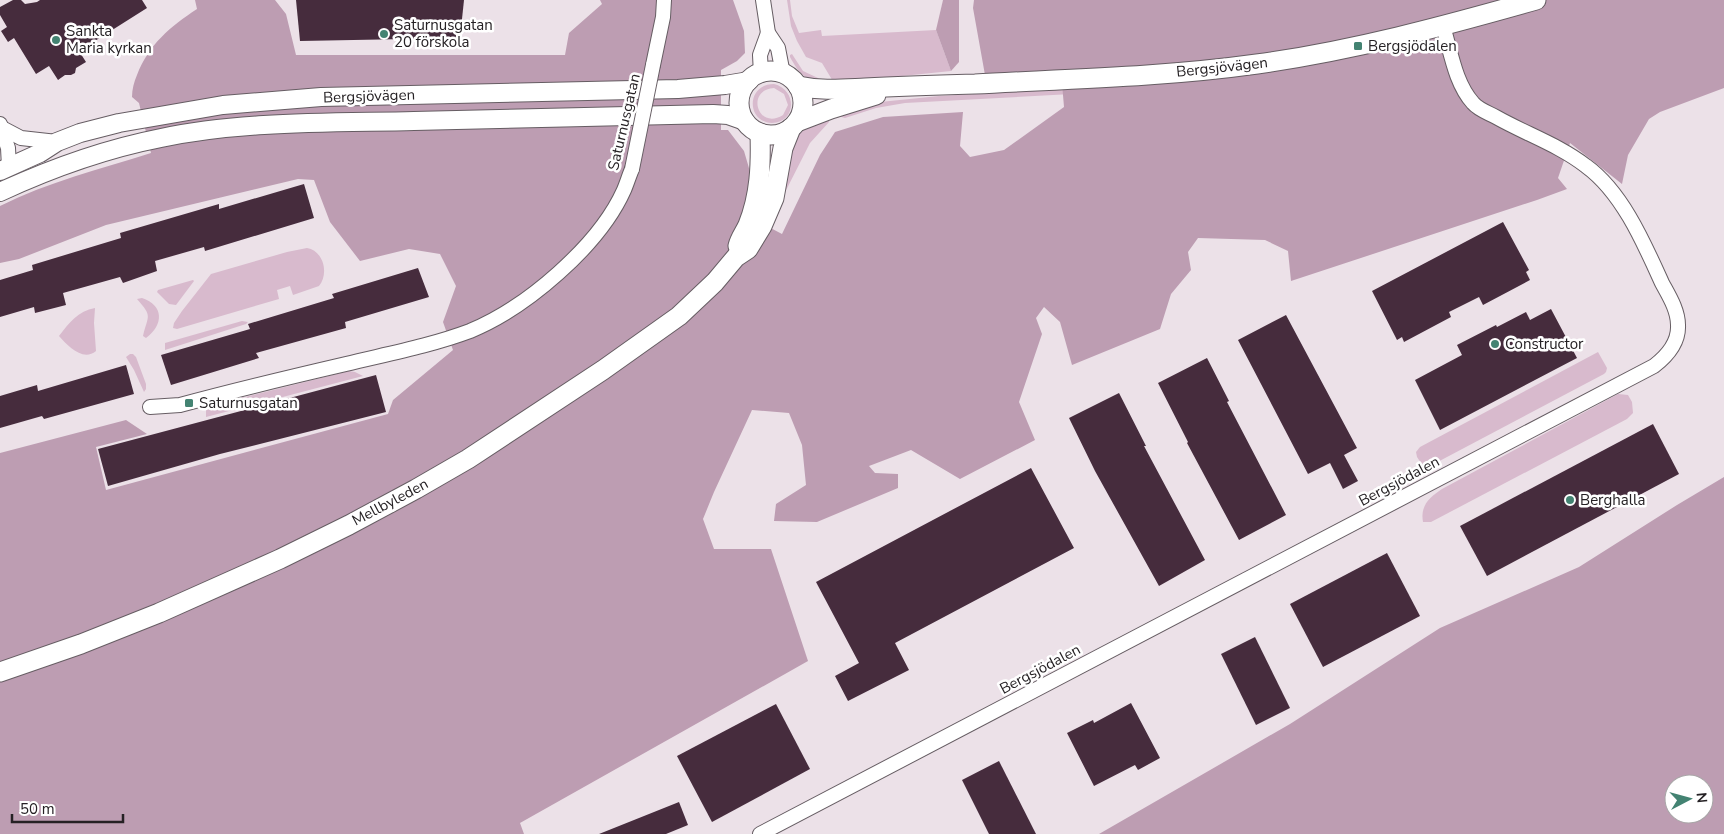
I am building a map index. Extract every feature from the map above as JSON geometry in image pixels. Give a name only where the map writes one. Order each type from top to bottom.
[{"type":"main road","name":"Bergsjövägen","points":[[755,77],[772,72],[783,74],[798,86],[829,91],[1128,76],[1257,64],[1345,49],[1443,26],[1536,0]]},
{"type":"main road","points":[[745,121],[741,112],[741,93],[755,77]]},
{"type":"main road","points":[[794,125],[802,114],[802,95],[798,86]]},
{"type":"main road","name":"Bergsjövägen","points":[[745,121],[760,133],[776,135],[831,109],[901,88]]},
{"type":"main road","name":"Mellbyleden","points":[[0,672],[81,644],[182,603],[356,521],[423,485],[560,399],[679,316],[715,282],[736,257],[748,249],[762,226],[774,198],[783,148],[794,125]]},
{"type":"main road","name":"Mellbyleden","points":[[736,257],[738,243],[748,226],[758,190],[761,167],[760,133]]},
{"type":"street","name":"Saturnusgatan","points":[[150,407],[180,405],[409,350],[478,327],[505,313],[536,291],[563,269],[594,235],[624,190],[632,169],[663,18],[664,0]]},
{"type":"street","points":[[763,0],[768,33],[778,48],[783,74]]},
{"type":"street","name":"Bergsjödalen","points":[[760,834],[792,819],[1654,366],[1665,357],[1676,339],[1678,326],[1676,313],[1646,248],[1622,205],[1589,168],[1574,157],[1560,148],[1516,129],[1475,106],[1464,92],[1443,26]]},
{"type":"street","points":[[755,77],[768,33]]},
{"type":"street","name":"Bergsjövägen","points":[[3,165],[40,153],[57,142],[80,133],[119,123],[224,105],[358,96],[678,89],[725,85],[755,77]]},
{"type":"street","name":"Bergsjövägen","points":[[0,192],[63,165],[125,146],[162,137],[225,129],[366,122],[713,114],[728,115],[745,121]]},
{"type":"street","points":[[1,126],[21,138],[57,142]]},
{"type":"street","points":[[1,126],[8,148],[3,165],[17,184]]},
{"type":"shaded area","points":[[195,0],[275,0],[286,14],[296,55],[565,55],[569,33],[602,4],[600,0],[733,0],[744,31],[745,53],[737,61],[721,70],[721,130],[728,130],[744,151],[751,175],[748,216],[782,234],[820,155],[835,132],[883,117],[963,112],[960,146],[970,157],[1004,150],[1064,107],[1061,71],[985,75],[973,8],[974,0],[1724,0],[1724,88],[1660,112],[1649,119],[1628,155],[1622,184],[1570,143],[1558,178],[1567,189],[1291,281],[1288,251],[1265,240],[1198,238],[1188,252],[1191,270],[1171,294],[1160,329],[1072,365],[1060,322],[1044,307],[1036,318],[1042,334],[1019,402],[1035,440],[960,479],[911,450],[869,466],[875,473],[898,474],[898,488],[817,522],[774,521],[776,504],[806,485],[802,445],[789,413],[752,410],[703,519],[714,549],[771,549],[808,661],[520,823],[524,834],[0,834],[0,453],[126,420],[147,434],[96,447],[106,490],[388,414],[393,400],[453,350],[443,322],[456,286],[440,254],[409,249],[360,261],[330,222],[314,180],[298,179],[106,225],[19,259],[0,263],[0,206],[55,183],[151,153],[139,103],[132,97],[134,83],[142,64],[154,45],[169,30],[197,9]]},
{"type":"shaded area","points":[[787,0],[790,0],[792,16],[799,33],[821,30],[822,36],[936,30],[951,71],[834,83],[822,63],[806,57],[791,26]]},
{"type":"shaded area","points":[[943,0],[959,0],[959,62],[951,71],[936,30]]},
{"type":"shaded area","points":[[454,38],[455,44],[420,45],[419,39]]},
{"type":"shaded area","points":[[792,54],[803,71],[822,82],[810,79],[802,74],[790,57]]},
{"type":"shaded area","points":[[774,84],[782,87],[790,99],[790,112],[780,122],[763,121],[754,110],[754,96],[758,90]],"holes":[[[774,88],[784,94],[788,105],[783,115],[774,119],[767,118],[762,114],[758,108],[758,102],[760,95],[765,90]]]},
{"type":"shaded area","points":[[1083,88],[1109,92],[905,103],[876,108],[845,118],[838,116],[880,102],[939,96]]},
{"type":"shaded area","points":[[829,116],[829,122],[810,143],[775,212],[796,137],[811,124]]},
{"type":"shaded area","points":[[307,248],[313,250],[321,258],[323,264],[324,275],[319,286],[293,295],[290,286],[277,290],[279,299],[177,329],[173,328],[182,311],[211,274]]},
{"type":"shaded area","points":[[193,280],[176,305],[169,304],[157,292],[158,290]]},
{"type":"shaded area","points":[[142,298],[154,305],[158,310],[159,316],[156,327],[146,338],[143,336],[148,316],[137,299]]},
{"type":"shaded area","points":[[95,308],[96,351],[86,355],[81,354],[71,348],[59,336],[70,322],[79,315]]},
{"type":"shaded area","points":[[242,321],[248,322],[165,350],[165,343]]},
{"type":"shaded area","points":[[1598,352],[1607,368],[1604,374],[1430,466],[1423,466],[1417,457],[1416,452],[1420,447]]},
{"type":"shaded area","points":[[130,354],[136,357],[146,384],[144,392],[126,357]]},
{"type":"shaded area","points":[[349,371],[363,376],[206,417],[206,409],[213,406]]},
{"type":"shaded area","points":[[1618,394],[1628,395],[1632,402],[1633,413],[1627,419],[1431,522],[1423,522],[1423,511],[1427,502],[1442,489]]},
{"type":"shaded area","points":[[1724,477],[1724,834],[1099,834],[1290,724],[1440,628],[1579,567]]},
{"type":"building","name":"Sankta Maria kyrkan","points":[[13,0],[21,0],[25,4],[40,0],[142,0],[147,8],[79,51],[86,62],[76,68],[75,73],[65,75],[58,80],[49,66],[36,74],[14,38],[8,42],[1,31],[7,27],[0,15],[0,7]]},
{"type":"building","name":"Saturnusgatan 20 förskola","points":[[296,0],[464,0],[460,38],[300,41]]},
{"type":"building","points":[[304,184],[314,218],[205,251],[204,247],[155,261],[157,271],[123,283],[120,277],[63,293],[66,305],[35,313],[34,307],[0,317],[0,280],[33,270],[32,265],[121,238],[120,233],[219,204],[219,209]]},
{"type":"building","points":[[1503,222],[1529,270],[1526,272],[1530,280],[1483,305],[1479,297],[1449,312],[1451,317],[1404,342],[1402,337],[1397,340],[1372,291]]},
{"type":"building","points":[[418,268],[429,297],[345,322],[346,328],[256,353],[259,358],[171,385],[161,355],[250,329],[248,324],[334,298],[332,294]]},
{"type":"building","points":[[1551,309],[1577,358],[1440,430],[1415,380],[1462,355],[1457,345],[1526,312],[1530,320]]},
{"type":"building","points":[[1286,315],[1357,448],[1344,455],[1358,481],[1343,489],[1330,463],[1308,474],[1238,340]]},
{"type":"building","points":[[1207,358],[1229,401],[1227,402],[1286,515],[1239,540],[1187,443],[1158,383]]},
{"type":"building","points":[[126,365],[134,394],[44,419],[42,416],[0,428],[0,396],[37,385],[38,391]]},
{"type":"building","points":[[376,375],[386,412],[220,454],[108,486],[98,449]]},
{"type":"building","points":[[1119,393],[1146,446],[1144,446],[1205,560],[1159,586],[1095,471],[1069,418]]},
{"type":"building","name":"Berghalla","points":[[1653,424],[1679,474],[1487,576],[1460,526]]},
{"type":"building","points":[[1031,468],[1074,548],[895,643],[909,670],[848,701],[835,676],[859,663],[816,582]]},
{"type":"building","points":[[1387,553],[1420,616],[1323,667],[1290,604]]},
{"type":"building","points":[[1255,637],[1290,708],[1256,725],[1221,654]]},
{"type":"building","points":[[1131,703],[1160,758],[1138,770],[1135,765],[1094,786],[1067,733],[1093,720],[1094,723]]},
{"type":"building","points":[[776,704],[810,769],[712,822],[677,756]]},
{"type":"building","points":[[999,761],[1036,834],[989,834],[962,780]]},
{"type":"building","points":[[679,802],[688,825],[666,834],[599,834]]},
{"type":"place","name":"Saturnusgatan 20 förskola","points":[[384,34]]},
{"type":"place","name":"Sankta Maria kyrkan","points":[[56,40]]},
{"type":"place","name":"Bergsjödalen","points":[[1358,46]]},
{"type":"place","name":"Constructor","points":[[1495,344]]},
{"type":"place","name":"Saturnusgatan","points":[[189,403]]},
{"type":"place","name":"Berghalla","points":[[1570,500]]}]
